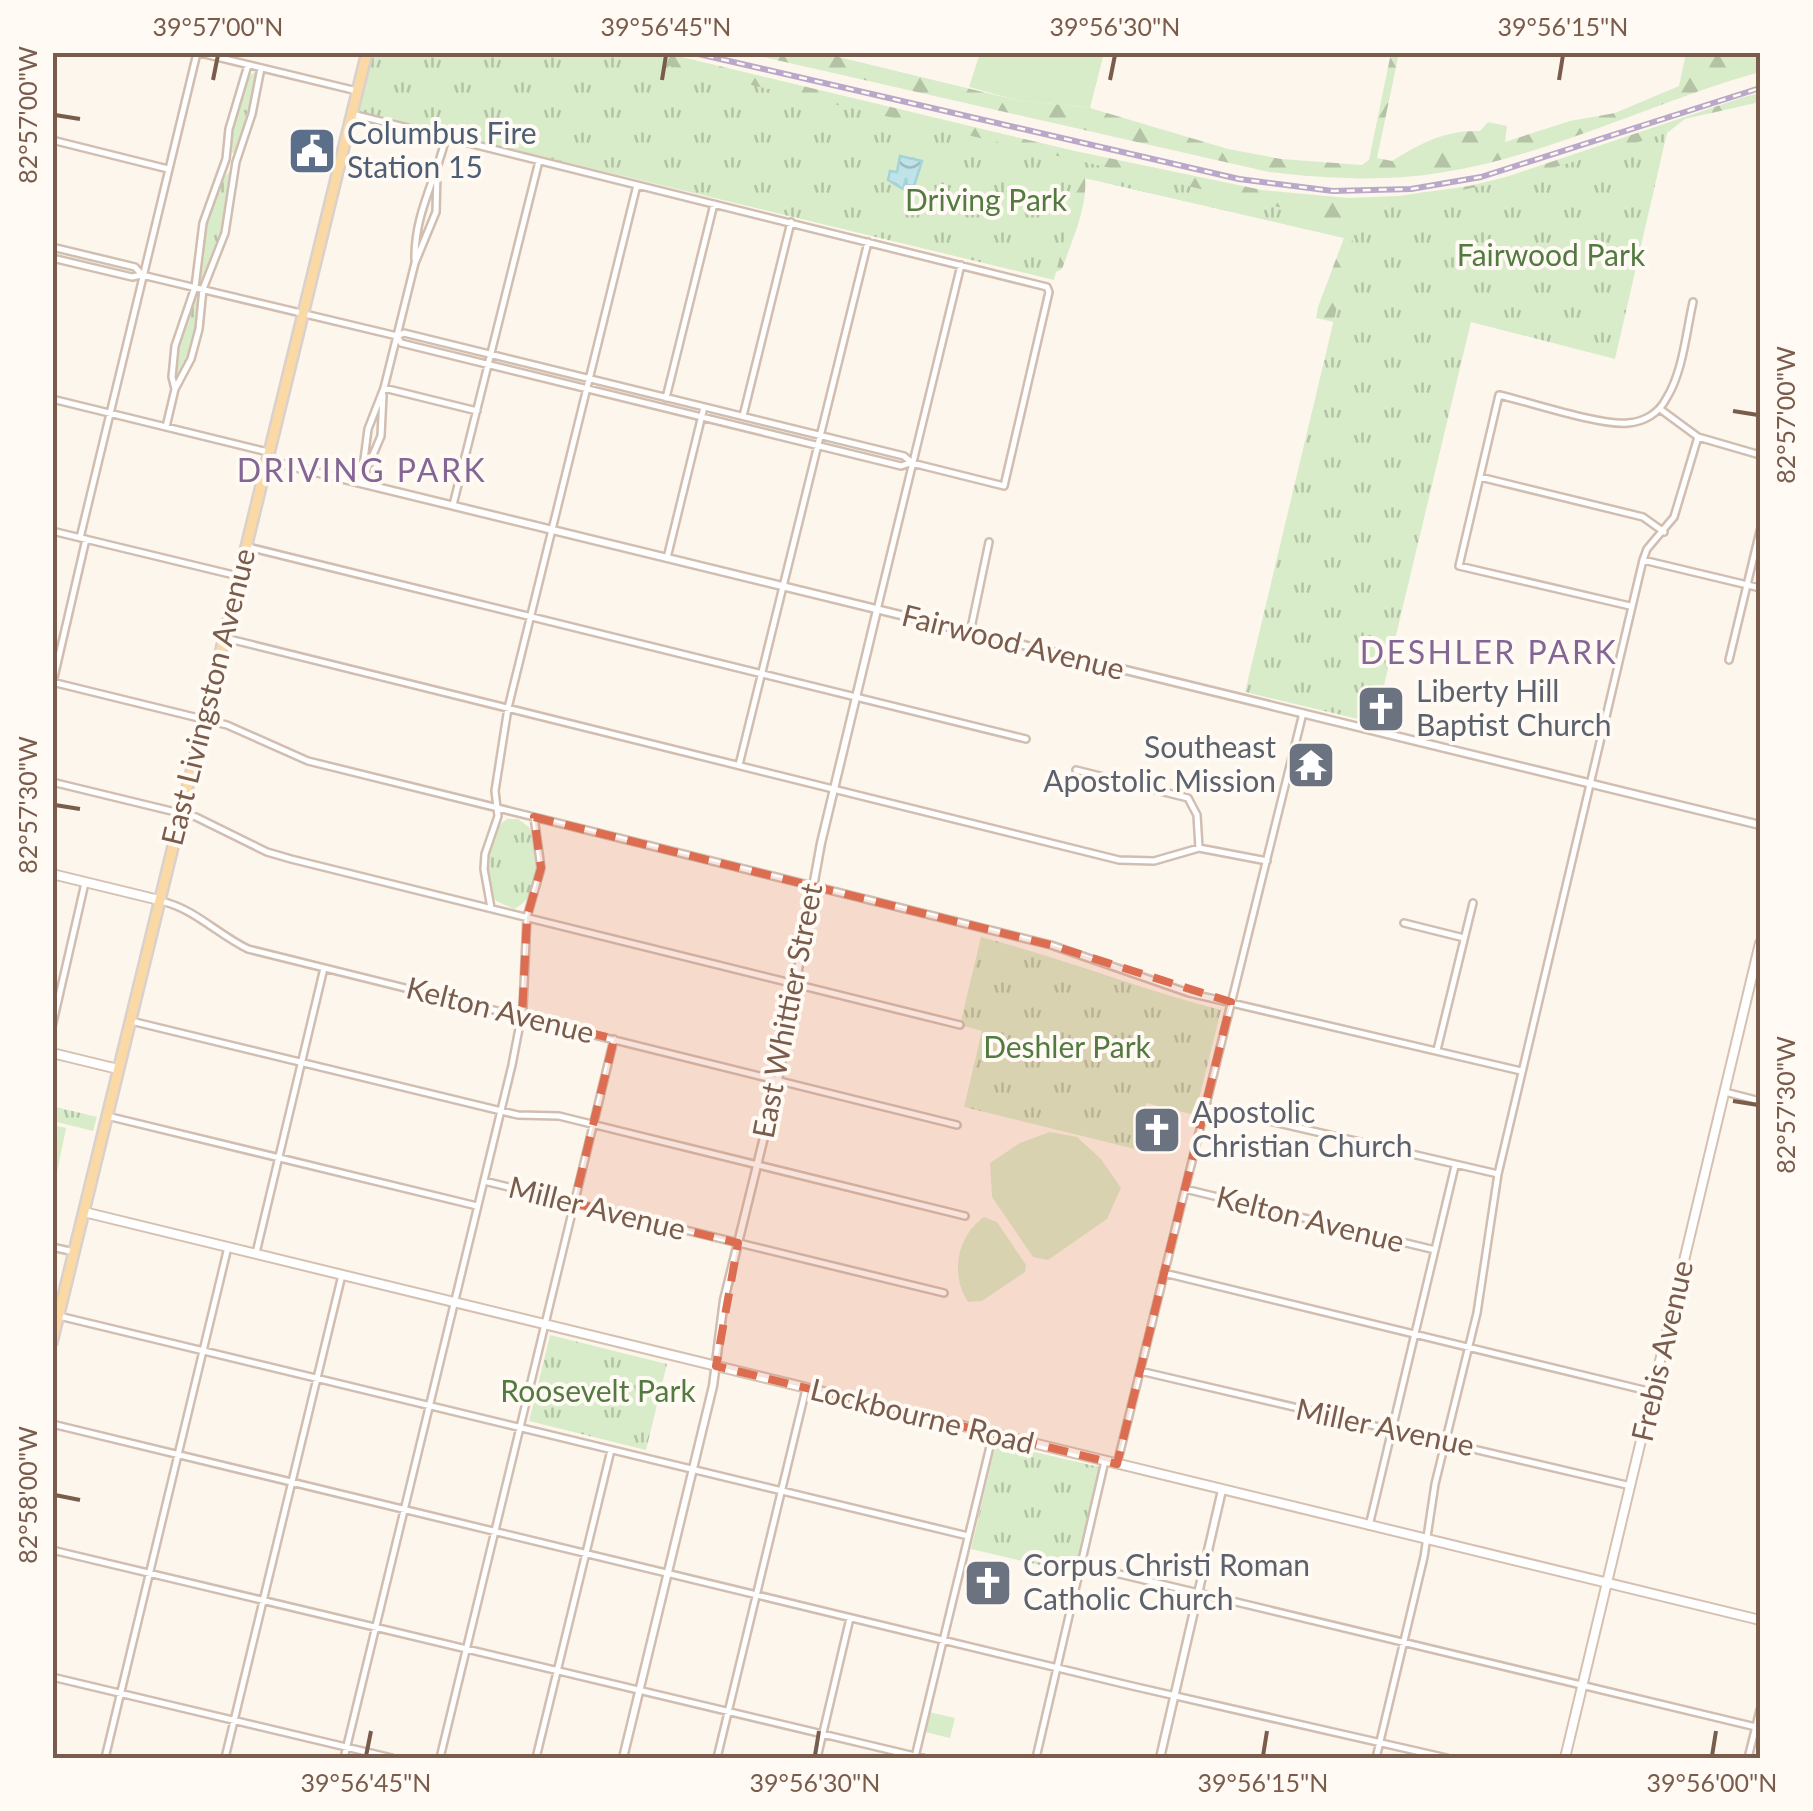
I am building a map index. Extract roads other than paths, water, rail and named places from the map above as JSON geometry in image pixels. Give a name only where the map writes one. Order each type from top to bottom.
[{"type":"main road","name":"East Livingston Avenue","points":[[53,1338],[366,52]]},
{"type":"main road","name":"Kelton Avenue","points":[[52,874],[160,900]]},
{"type":"main road","name":"Frebis Avenue","points":[[1565,1758],[1758,965],[1760,943]]},
{"type":"main road","points":[[52,1054],[118,1069]]},
{"type":"main road","name":"Lockbourne Road","points":[[84,1212],[1760,1620]]},
{"type":"street","points":[[1289,52],[1302,52]]},
{"type":"street","points":[[357,91],[196,53],[108,412],[53,683],[238,729],[308,761],[1051,945],[1173,988],[1522,1071]]},
{"type":"street","points":[[174,389],[191,359],[199,329],[202,222],[226,159],[248,65]]},
{"type":"street","points":[[166,427],[174,389],[175,346],[225,233],[236,162],[252,114],[261,68]]},
{"type":"street","points":[[52,258],[132,277],[142,274],[397,336],[404,333],[904,456],[912,463],[1004,486],[1049,292],[1041,284],[352,114]]},
{"type":"street","points":[[415,263],[419,213],[437,173],[446,137]]},
{"type":"street","points":[[52,140],[168,169]]},
{"type":"street","points":[[453,506],[539,160]]},
{"type":"street","points":[[360,482],[368,428],[384,388],[415,263],[436,212],[437,173]]},
{"type":"street","points":[[491,908],[484,869],[488,840],[498,816],[495,791],[508,708],[637,184]]},
{"type":"street","points":[[666,398],[714,204]]},
{"type":"street","points":[[742,416],[790,222]]},
{"type":"street","points":[[740,765],[868,242]]},
{"type":"street","points":[[52,247],[135,267],[142,274]]},
{"type":"street","name":"East Whittier Street","points":[[623,1758],[716,1366],[724,1300],[778,1080],[812,886],[834,788],[961,265]]},
{"type":"street","points":[[1632,607],[1459,566],[1499,395],[1620,423],[1644,419],[1660,409],[1674,384],[1693,302]]},
{"type":"street","points":[[397,336],[401,343],[901,466],[912,463]]},
{"type":"street","points":[[384,388],[476,411]]},
{"type":"street","points":[[360,482],[381,436],[384,388]]},
{"type":"street","name":"Fairwood Avenue","points":[[52,399],[453,506],[1760,825]]},
{"type":"street","points":[[667,558],[704,407]]},
{"type":"street","points":[[1660,409],[1698,437],[1760,456]]},
{"type":"street","points":[[1376,1758],[1428,1540],[1432,1502],[1485,1270],[1498,1174],[1643,560],[1647,548],[1664,532],[1676,511],[1698,437]]},
{"type":"street","points":[[1480,477],[1643,516],[1664,532]]},
{"type":"street","points":[[52,531],[238,576]]},
{"type":"street","points":[[1729,660],[1760,531]]},
{"type":"street","points":[[970,633],[990,542]]},
{"type":"street","points":[[245,546],[1026,739]]},
{"type":"street","points":[[1643,560],[1760,588]]},
{"type":"street","points":[[223,638],[1119,860],[1154,861],[1199,848],[1267,861]]},
{"type":"street","points":[[1118,1464],[1303,713]]},
{"type":"street","points":[[1076,770],[1188,798],[1197,815],[1199,848]]},
{"type":"street","points":[[52,782],[210,822],[276,855],[960,1025]]},
{"type":"street","points":[[344,1758],[522,1016],[527,917],[541,868],[534,817]]},
{"type":"street","points":[[52,1026],[86,882]]},
{"type":"street","name":"Kelton Avenue","points":[[160,900],[196,913],[229,940],[248,949],[958,1124]]},
{"type":"street","points":[[1437,1050],[1473,903]]},
{"type":"street","points":[[1404,923],[1464,938]]},
{"type":"street","points":[[256,1254],[324,968]]},
{"type":"street","points":[[130,1021],[502,1112],[559,1116],[965,1216]]},
{"type":"street","points":[[440,1758],[614,1039]]},
{"type":"street","points":[[1725,1092],[1760,1101]]},
{"type":"street","points":[[1206,1106],[1498,1174]]},
{"type":"street","name":"Miller Avenue","points":[[107,1116],[477,1206]]},
{"type":"street","points":[[1369,1526],[1455,1166]]},
{"type":"street","name":"Miller Avenue","points":[[484,1181],[944,1293]]},
{"type":"street","name":"Kelton Avenue","points":[[1185,1189],[1435,1250]]},
{"type":"street","points":[[52,1247],[74,1252]]},
{"type":"street","points":[[105,1758],[228,1247]]},
{"type":"street","points":[[1164,1273],[1652,1392]]},
{"type":"street","points":[[225,1758],[342,1275]]},
{"type":"street","points":[[59,1316],[968,1536]]},
{"type":"street","name":"Miller Avenue","points":[[1140,1372],[1391,1432],[1446,1440],[1630,1486]]},
{"type":"street","points":[[717,1758],[806,1389]]},
{"type":"street","points":[[52,1424],[1057,1668],[1446,1758]]},
{"type":"street","points":[[52,1550],[918,1758],[993,1434]]},
{"type":"street","points":[[536,1758],[611,1450]]},
{"type":"street","points":[[1036,1758],[1104,1461]]},
{"type":"street","points":[[1160,1758],[1222,1490]]},
{"type":"street","points":[[1082,1564],[1759,1727]]},
{"type":"street","points":[[817,1758],[850,1618]]},
{"type":"street","points":[[52,1677],[392,1758]]},
{"type":"street","points":[[1748,1758],[1759,1727],[1760,1710]]},
{"type":"water","points":[[900,156],[922,161],[914,186],[907,185],[906,178],[903,189],[888,180],[890,171],[897,172]]},
{"type":"railway","points":[[690,52],[1239,179],[1333,191],[1411,189],[1481,177],[1760,88]]},
{"type":"place","name":"Columbus Fire Station 15","points":[[312,151]]},
{"type":"place","name":"Liberty Hill Baptist Church","points":[[1381,709]]},
{"type":"place","name":"Southeast Apostolic Mission","points":[[1311,765]]},
{"type":"place","name":"Apostolic Christian Church","points":[[1157,1130]]},
{"type":"place","name":"Corpus Christi Roman Catholic Church","points":[[988,1583]]},
{"type":"district","name":"DRIVING PARK","points":[[362,471]]},
{"type":"district","name":"DESHLER PARK","points":[[1489,653]]},
{"type":"park label","name":"Driving Park","points":[[986,201]]},
{"type":"park label","name":"Fairwood Park","points":[[1551,256]]},
{"type":"park label","name":"Deshler Park","points":[[1067,1048]]},
{"type":"park label","name":"Roosevelt Park","points":[[598,1392]]}]
